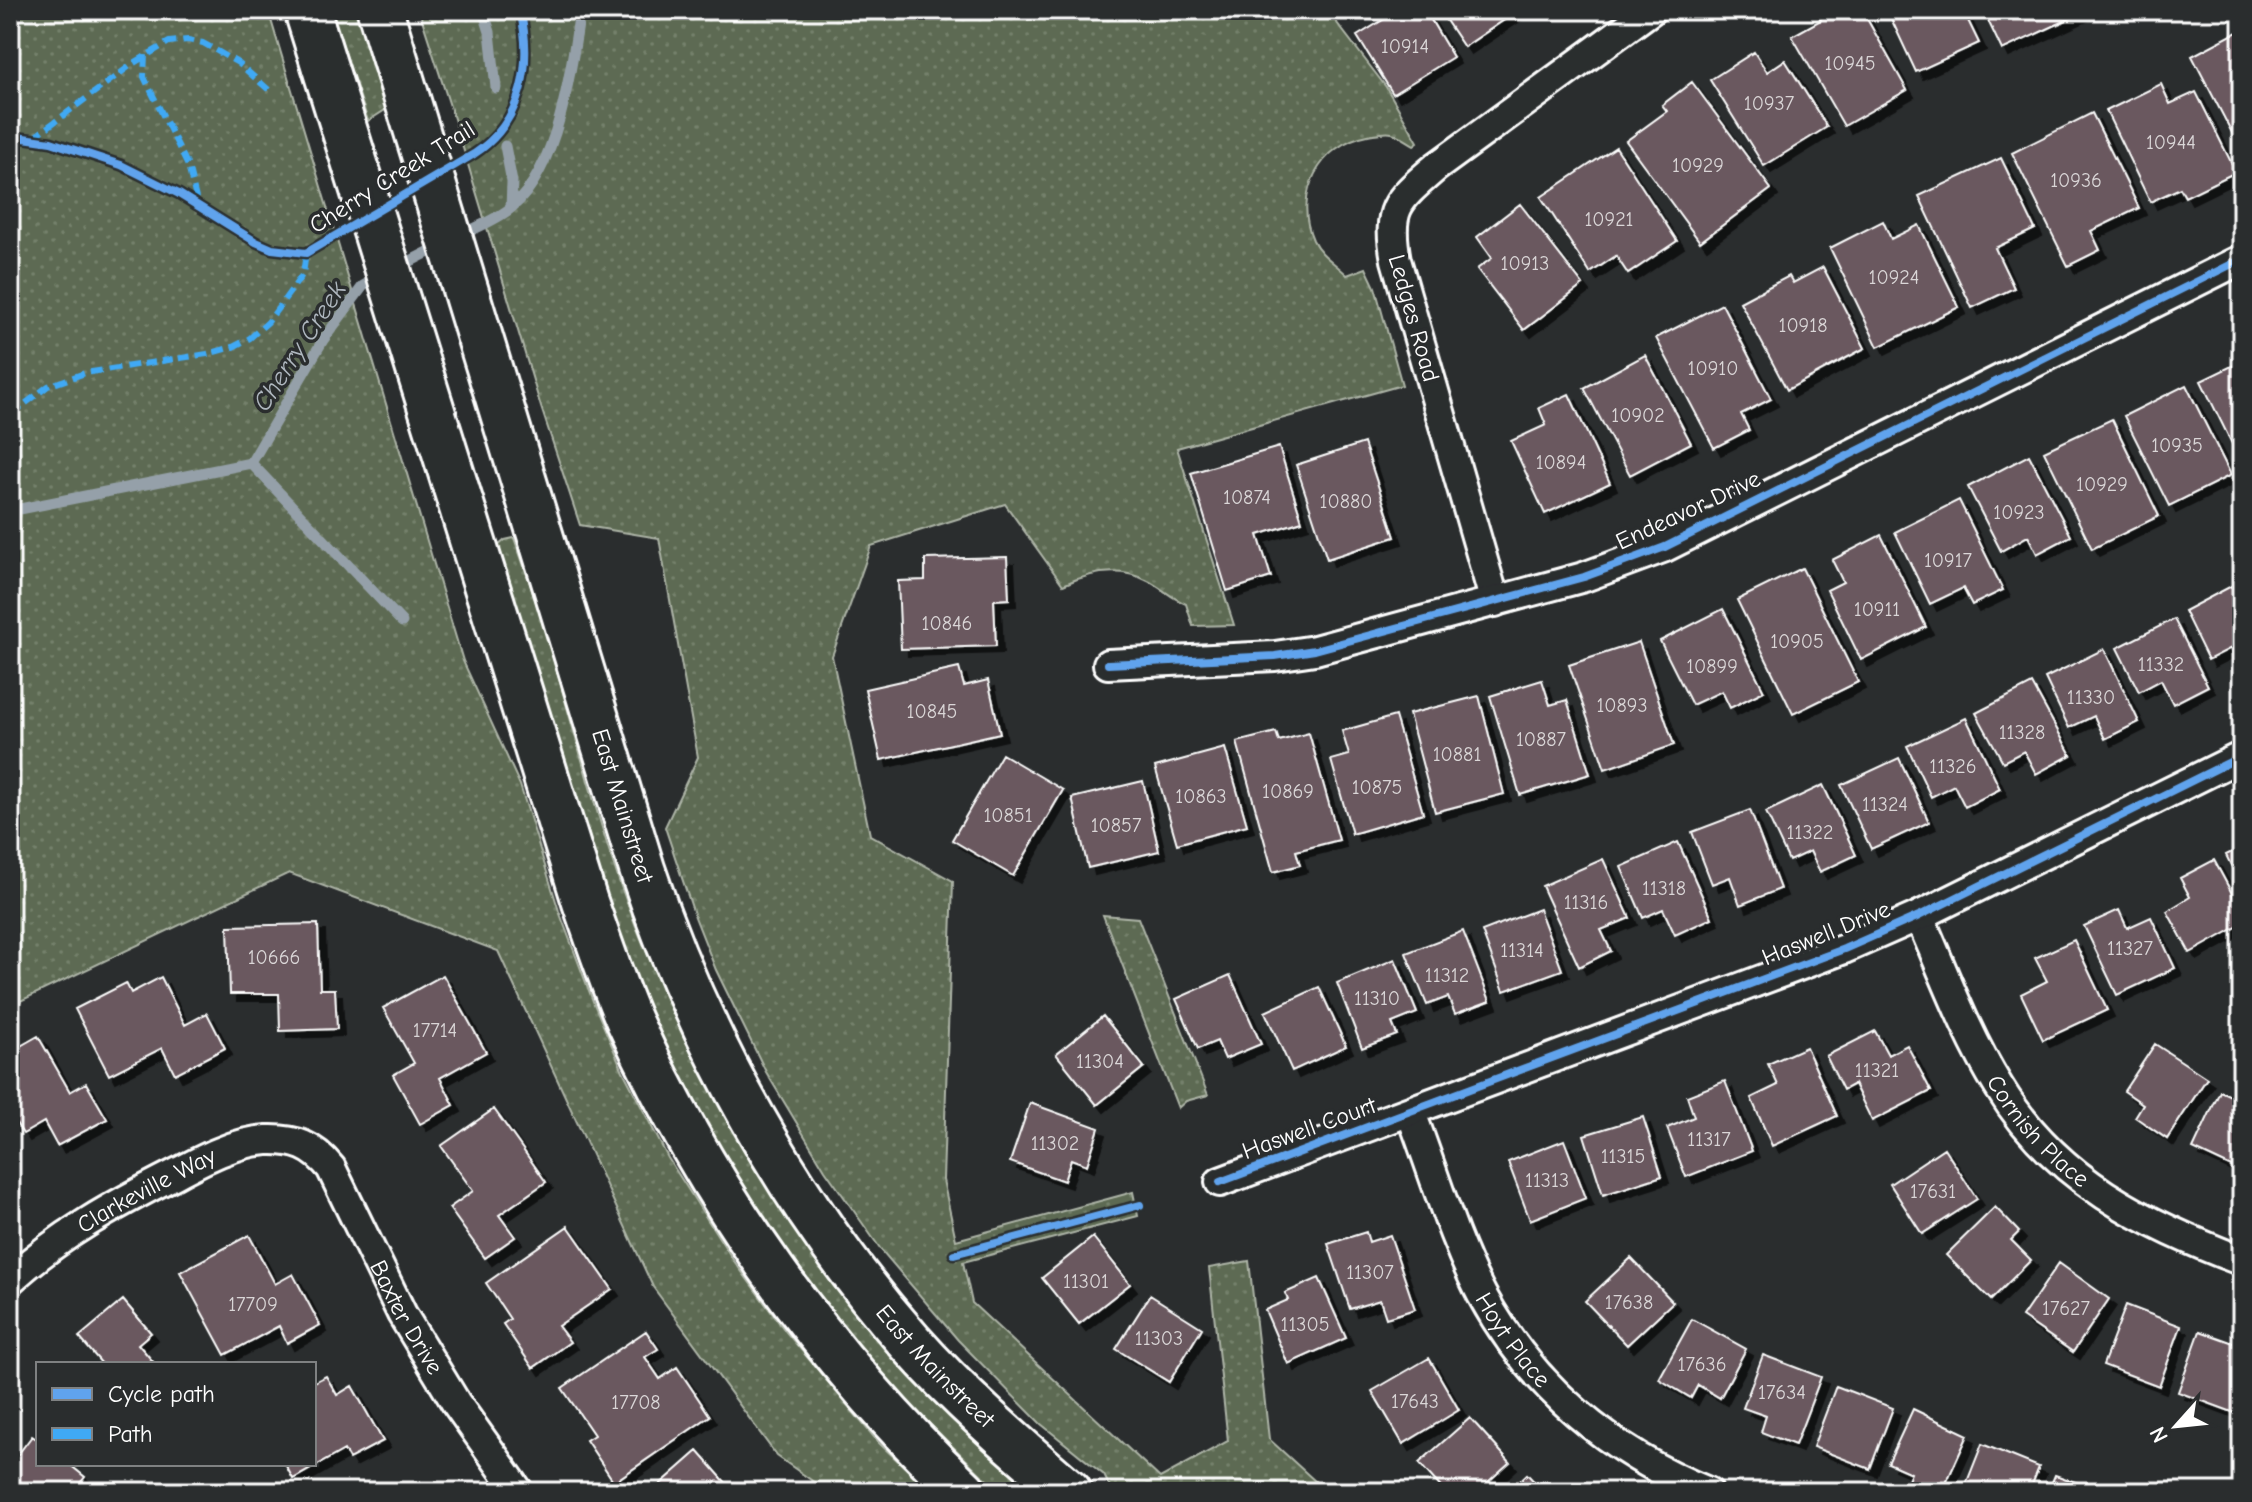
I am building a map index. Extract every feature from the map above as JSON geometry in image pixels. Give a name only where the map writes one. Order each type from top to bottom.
[{"type":"main road","points":[[307,10],[599,944],[629,1020],[661,1085],[733,1214],[774,1273],[859,1382],[918,1448],[964,1492]]},
{"type":"main road","name":"East Mainstreet","points":[[380,10],[659,922],[707,1030],[741,1095],[841,1254],[911,1343],[1012,1442],[1069,1492]]},
{"type":"street","name":"Ledges Road","points":[[1495,602],[1396,260],[1392,235],[1394,210],[1410,190],[1436,167],[1651,10]]},
{"type":"street","name":"Endeavor Drive","points":[[1108,664],[1275,656],[1315,650],[1584,577],[1665,547],[2242,259]]},
{"type":"street","name":"Haswell Drive","points":[[1411,1113],[1785,973],[1919,916],[2242,756]]},
{"type":"street","name":"Cornish Place","points":[[1919,916],[1999,1088],[2045,1146],[2071,1170],[2133,1214],[2242,1261]]},
{"type":"street","name":"Haswell Court","points":[[1220,1182],[1411,1113]]},
{"type":"street","name":"Hoyt Place","points":[[1411,1113],[1467,1263],[1518,1353],[1594,1430],[1659,1471],[1708,1492]]},
{"type":"street","name":"Clarkeville Way","points":[[10,1280],[74,1230],[189,1166],[243,1144],[266,1140],[301,1144]]},
{"type":"street","name":"Baxter Drive","points":[[301,1144],[317,1151],[331,1168],[402,1314],[456,1403],[519,1492]]},
{"type":"green space","points":[[10,10],[268,10],[463,661],[520,785],[559,911],[623,1071],[668,1158],[734,1261],[786,1332],[879,1443],[931,1492],[828,1492],[777,1456],[653,1287],[498,951],[289,873],[10,1006]]},
{"type":"green space","points":[[331,10],[356,10],[385,110],[368,121]]},
{"type":"green space","points":[[419,10],[1327,10],[1386,87],[1418,142],[1414,145],[1387,132],[1351,140],[1324,160],[1309,189],[1306,205],[1313,240],[1324,255],[1347,275],[1366,268],[1375,287],[1402,385],[1177,448],[1234,625],[1193,626],[1186,604],[1148,581],[1127,573],[1094,574],[1063,585],[1005,504],[871,546],[832,656],[870,835],[953,881],[943,1180],[956,1240],[1133,1192],[1138,1216],[963,1262],[972,1303],[1160,1478],[1228,1441],[1209,1268],[1249,1261],[1269,1439],[1327,1492],[1112,1492],[1104,1475],[1041,1424],[958,1340],[882,1251],[825,1170],[766,1072],[716,970],[665,827],[698,757],[659,538],[580,525]]},
{"type":"green space","points":[[514,538],[623,892],[647,954],[705,1078],[775,1197],[854,1309],[929,1394],[1031,1492],[999,1492],[887,1382],[827,1308],[739,1185],[690,1097],[623,956],[571,793],[498,546]]},
{"type":"green space","points":[[1103,915],[1138,918],[1208,1095],[1186,1101],[1178,1108]]},
{"type":"building","points":[[1399,10],[1425,10],[1453,57],[1393,94],[1357,36]]},
{"type":"building","points":[[1439,10],[1519,10],[1464,47]]},
{"type":"building","points":[[1815,10],[1862,10],[1907,90],[1844,126],[1792,36],[1821,20]]},
{"type":"building","points":[[1887,10],[1963,10],[1979,43],[1916,72]]},
{"type":"building","points":[[1983,10],[2084,10],[2084,12],[2002,50]]},
{"type":"building","points":[[2237,32],[2242,42],[2242,152],[2192,56]]},
{"type":"building","points":[[1754,52],[1767,72],[1785,60],[1827,127],[1764,166],[1710,80]]},
{"type":"building","points":[[1692,82],[1771,189],[1700,242],[1626,141],[1667,111],[1662,105]]},
{"type":"building","points":[[2161,84],[2170,104],[2196,92],[2236,172],[2185,197],[2180,188],[2150,202],[2106,111]]},
{"type":"building","points":[[2092,113],[2139,208],[2091,231],[2100,250],[2068,266],[2012,153]]},
{"type":"building","points":[[1616,147],[1677,241],[1628,274],[1616,256],[1590,273],[1541,197]]},
{"type":"building","points":[[2001,158],[2035,229],[1995,248],[2014,288],[1972,308],[1919,196]]},
{"type":"building","points":[[1520,204],[1583,285],[1524,330],[1477,269],[1492,258],[1477,237]]},
{"type":"building","points":[[1883,221],[1891,239],[1919,225],[1959,307],[1878,347],[1830,248]]},
{"type":"building","points":[[1823,267],[1865,348],[1787,390],[1740,302],[1789,276],[1793,283]]},
{"type":"building","points":[[1722,304],[1771,399],[1741,414],[1749,430],[1714,448],[1656,338]]},
{"type":"building","points":[[1645,355],[1691,443],[1630,475],[1584,388]]},
{"type":"building","points":[[2242,361],[2242,464],[2201,381]]},
{"type":"building","points":[[2186,385],[2231,475],[2169,506],[2124,416]]},
{"type":"building","points":[[1569,394],[1610,483],[1545,514],[1511,441],[1546,425],[1539,408]]},
{"type":"building","points":[[2112,419],[2159,516],[2092,549],[2044,451]]},
{"type":"building","points":[[1364,443],[1395,537],[1327,559],[1296,465]]},
{"type":"building","points":[[1279,447],[1302,521],[1258,535],[1271,577],[1227,591],[1191,473]]},
{"type":"building","points":[[2029,455],[2071,536],[2037,554],[2028,536],[2001,551],[1968,487]]},
{"type":"building","points":[[1959,500],[2003,590],[1972,605],[1963,588],[1930,604],[1895,532]]},
{"type":"building","points":[[1881,535],[1926,627],[1861,660],[1827,590],[1843,582],[1832,560]]},
{"type":"building","points":[[1007,557],[1009,599],[994,600],[996,646],[901,649],[898,581],[925,580],[925,559]]},
{"type":"building","points":[[1802,568],[1858,682],[1793,714],[1737,600]]},
{"type":"building","points":[[2241,581],[2242,669],[2231,648],[2208,660],[2184,611]]},
{"type":"building","points":[[1723,609],[1764,691],[1730,708],[1722,691],[1692,705],[1660,641]]},
{"type":"building","points":[[2174,619],[2208,686],[2173,704],[2161,680],[2139,692],[2117,648]]},
{"type":"building","points":[[1639,642],[1674,745],[1605,769],[1569,665]]},
{"type":"building","points":[[2104,649],[2139,722],[2105,739],[2094,716],[2069,728],[2045,678]]},
{"type":"building","points":[[959,668],[964,686],[988,680],[1000,733],[881,760],[865,689]]},
{"type":"building","points":[[1542,680],[1550,705],[1567,700],[1590,774],[1520,795],[1490,696]]},
{"type":"building","points":[[2032,684],[2071,755],[2036,774],[2024,751],[2003,762],[1976,713]]},
{"type":"building","points":[[1479,696],[1504,794],[1435,812],[1409,714]]},
{"type":"building","points":[[1395,716],[1423,813],[1352,834],[1331,760],[1349,755],[1342,731]]},
{"type":"building","points":[[1966,718],[2000,789],[1965,807],[1954,785],[1931,797],[1907,746]]},
{"type":"building","points":[[1276,732],[1279,741],[1309,733],[1339,840],[1296,851],[1300,865],[1273,872],[1237,742]]},
{"type":"building","points":[[1225,748],[1247,825],[1177,844],[1155,767]]},
{"type":"building","points":[[1002,754],[1063,790],[1013,876],[952,840]]},
{"type":"building","points":[[1899,758],[1929,822],[1871,849],[1841,785]]},
{"type":"building","points":[[1143,781],[1159,851],[1088,868],[1072,798]]},
{"type":"building","points":[[1823,785],[1856,855],[1820,872],[1810,851],[1789,861],[1766,812]]},
{"type":"building","points":[[1750,810],[1780,889],[1740,905],[1730,877],[1712,884],[1692,832]]},
{"type":"building","points":[[1678,842],[1712,918],[1675,935],[1663,909],[1643,918],[1621,867]]},
{"type":"building","points":[[2242,847],[2242,888],[2226,855]]},
{"type":"building","points":[[1603,859],[1630,918],[1601,930],[1611,951],[1579,967],[1542,886]]},
{"type":"building","points":[[2214,860],[2242,912],[2242,924],[2190,953],[2167,911],[2190,897],[2180,878]]},
{"type":"building","points":[[1539,909],[1562,970],[1504,991],[1482,931]]},
{"type":"building","points":[[2119,910],[2127,928],[2151,917],[2175,968],[2117,995],[2084,926]]},
{"type":"building","points":[[318,924],[320,989],[335,989],[337,1029],[280,1031],[279,994],[230,994],[228,926]]},
{"type":"building","points":[[1463,931],[1490,1001],[1455,1014],[1448,997],[1427,1005],[1406,953]]},
{"type":"building","points":[[2074,940],[2107,1010],[2043,1040],[2021,994],[2047,981],[2035,958]]},
{"type":"building","points":[[1395,959],[1417,1013],[1392,1023],[1397,1035],[1362,1048],[1337,983]]},
{"type":"building","points":[[443,975],[486,1052],[440,1078],[454,1105],[420,1124],[393,1075],[414,1063],[383,1008]]},
{"type":"building","points":[[1230,975],[1261,1044],[1225,1059],[1217,1041],[1198,1049],[1176,999]]},
{"type":"building","points":[[161,977],[185,1025],[207,1013],[225,1048],[175,1074],[162,1048],[109,1075],[75,1009],[126,983],[131,993]]},
{"type":"building","points":[[1319,987],[1346,1046],[1292,1071],[1265,1012]]},
{"type":"building","points":[[1103,1016],[1144,1067],[1097,1105],[1056,1054]]},
{"type":"building","points":[[1875,1031],[1888,1055],[1907,1045],[1931,1091],[1872,1121],[1854,1084],[1843,1090],[1826,1056]]},
{"type":"building","points":[[38,1036],[70,1092],[86,1083],[107,1119],[57,1146],[44,1122],[23,1134],[16,1123],[10,1126],[10,1052]]},
{"type":"building","points":[[2155,1044],[2207,1078],[2167,1139],[2135,1117],[2143,1104],[2124,1091]]},
{"type":"building","points":[[1806,1047],[1837,1116],[1772,1146],[1751,1098],[1778,1085],[1768,1064]]},
{"type":"building","points":[[1725,1081],[1752,1151],[1686,1177],[1667,1128],[1694,1117],[1687,1096]]},
{"type":"building","points":[[2220,1091],[2242,1101],[2242,1172],[2193,1149]]},
{"type":"building","points":[[1030,1103],[1099,1128],[1087,1165],[1071,1159],[1064,1181],[1010,1162]]},
{"type":"building","points":[[494,1109],[546,1182],[499,1215],[515,1237],[485,1258],[449,1208],[473,1191],[441,1146]]},
{"type":"building","points":[[1643,1117],[1662,1176],[1603,1195],[1584,1135]]},
{"type":"building","points":[[1564,1140],[1586,1198],[1530,1220],[1508,1162]]},
{"type":"building","points":[[1944,1148],[1977,1199],[1922,1234],[1890,1184]]},
{"type":"building","points":[[1995,1207],[2019,1232],[2011,1240],[2031,1260],[1991,1300],[1946,1255]]},
{"type":"building","points":[[568,1226],[612,1289],[558,1326],[570,1342],[533,1368],[503,1324],[510,1319],[486,1283]]},
{"type":"building","points":[[1366,1232],[1369,1242],[1390,1235],[1415,1309],[1386,1318],[1380,1300],[1350,1309],[1328,1244]]},
{"type":"building","points":[[249,1235],[275,1284],[293,1274],[320,1325],[287,1343],[279,1326],[225,1355],[180,1272]]},
{"type":"building","points":[[1093,1237],[1130,1284],[1079,1324],[1042,1278]]},
{"type":"building","points":[[1631,1258],[1673,1302],[1627,1345],[1585,1301]]},
{"type":"building","points":[[2059,1263],[2109,1299],[2073,1352],[2022,1317]]},
{"type":"building","points":[[1319,1278],[1346,1338],[1288,1364],[1265,1310],[1288,1300],[1285,1293]]},
{"type":"building","points":[[1150,1295],[1202,1328],[1169,1382],[1116,1349]]},
{"type":"building","points":[[123,1300],[151,1333],[138,1344],[153,1362],[100,1362],[79,1337]]},
{"type":"building","points":[[2126,1305],[2181,1326],[2159,1386],[2103,1365]]},
{"type":"building","points":[[1692,1319],[1746,1349],[1720,1398],[1698,1385],[1691,1398],[1659,1379]]},
{"type":"building","points":[[646,1331],[658,1349],[645,1357],[660,1379],[677,1367],[710,1416],[614,1482],[586,1440],[594,1435],[562,1388]]},
{"type":"building","points":[[2200,1331],[2242,1346],[2242,1392],[2235,1413],[2178,1392]]},
{"type":"building","points":[[1763,1355],[1821,1377],[1795,1445],[1761,1432],[1766,1416],[1743,1408]]},
{"type":"building","points":[[1429,1358],[1459,1410],[1403,1444],[1372,1391]]},
{"type":"building","points":[[326,1376],[337,1395],[352,1386],[383,1441],[349,1459],[344,1450],[316,1466],[316,1381]]},
{"type":"building","points":[[1836,1386],[1893,1408],[1870,1469],[1813,1447]]},
{"type":"building","points":[[1913,1409],[1968,1435],[1942,1492],[1927,1492],[1907,1483],[1911,1473],[1888,1463]]},
{"type":"building","points":[[1470,1418],[1510,1462],[1477,1492],[1445,1492],[1419,1463]]},
{"type":"building","points":[[32,1436],[36,1439],[36,1466],[71,1466],[85,1477],[73,1492],[10,1492],[10,1465]]},
{"type":"building","points":[[1982,1444],[2039,1467],[2029,1492],[1963,1492]]},
{"type":"building","points":[[698,1451],[734,1492],[659,1492],[656,1488]]},
{"type":"building","points":[[286,1466],[316,1466],[293,1479]]},
{"type":"building","points":[[1527,1474],[1544,1492],[1508,1492]]},
{"type":"building","points":[[2055,1475],[2104,1492],[2048,1492]]},
{"type":"waterway","points":[[483,10],[490,32],[496,88]]},
{"type":"waterway","name":"Cherry Creek","points":[[457,237],[506,212],[528,190],[541,168],[560,116],[580,10]]},
{"type":"waterway","points":[[505,146],[512,182],[511,208]]},
{"type":"waterway","name":"Cherry Creek","points":[[397,268],[442,245]]},
{"type":"waterway","name":"Cherry Creek","points":[[10,511],[251,463],[323,340],[363,286],[381,276]]},
{"type":"waterway","points":[[251,463],[402,622]]},
{"type":"marked path","points":[[33,138],[134,63],[169,42],[188,40],[203,43],[238,63],[269,90]]},
{"type":"marked path","points":[[145,55],[144,77],[188,166],[198,206]]},
{"type":"marked path","points":[[10,411],[21,407],[48,386],[85,373],[207,354],[233,347],[250,338],[268,322],[303,274],[306,253]]},
{"type":"cycle path","name":"Cherry Creek Trail","points":[[10,136],[51,142],[121,165],[179,194],[256,242],[272,249],[306,253],[491,141],[514,108],[520,90],[525,50],[520,10]]},
{"type":"cycle path","points":[[1108,664],[1275,656],[1315,650],[1584,577],[1665,547],[2242,259]]},
{"type":"cycle path","points":[[1220,1182],[1844,949],[1919,916],[2242,756]]},
{"type":"cycle path","points":[[954,1254],[1140,1205]]}]
